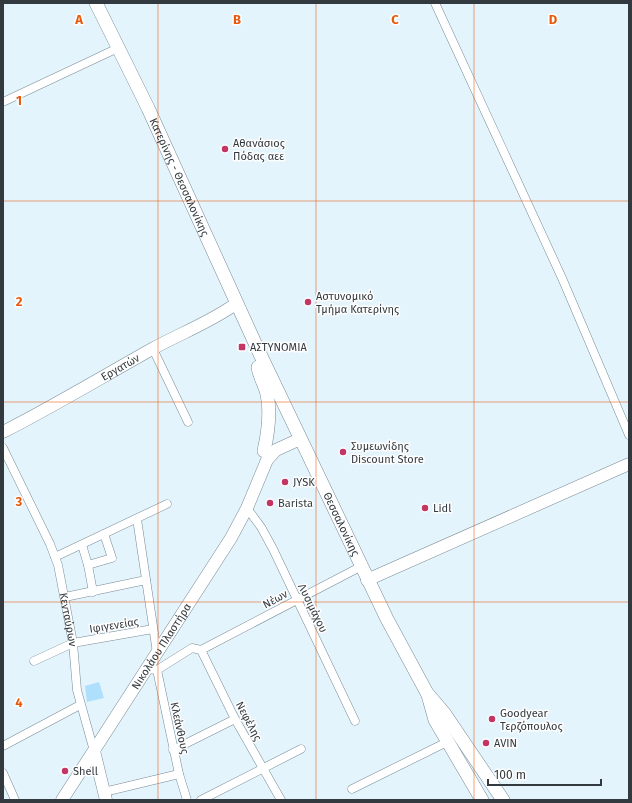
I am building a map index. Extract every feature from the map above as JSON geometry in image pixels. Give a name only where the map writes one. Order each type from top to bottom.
[{"type":"main road","name":"Κατερίνης - Θεσσαλονίκης","points":[[96,3],[260,354]]},
{"type":"main road","name":"Θεσσαλονίκης","points":[[260,354],[360,567],[427,693],[435,720],[482,800]]},
{"type":"main road","points":[[260,354],[259,370],[267,394],[269,408],[268,429],[264,451]]},
{"type":"main road","name":"Θεσσαλονίκης","points":[[427,693],[444,713],[503,800]]},
{"type":"street","points":[[435,3],[562,278],[629,435]]},
{"type":"street","points":[[3,102],[118,48]]},
{"type":"street","name":"Εργατών","points":[[3,432],[63,401],[153,349],[220,315],[237,303]]},
{"type":"street","points":[[153,349],[188,422]]},
{"type":"street","points":[[264,451],[270,445],[299,435]]},
{"type":"street","name":"Νικολάου Πλαστήρα","points":[[254,488],[265,463],[274,452],[299,435]]},
{"type":"street","name":"Κενταύρων","points":[[3,448],[55,557],[65,597],[73,643],[74,672],[80,705],[94,751],[105,796]]},
{"type":"street","name":"Νικολάου Πλαστήρα","points":[[62,800],[94,751],[152,669],[157,653],[228,544],[247,508],[264,451]]},
{"type":"street","points":[[367,580],[629,464]]},
{"type":"street","points":[[55,557],[167,504]]},
{"type":"street","name":"Λυσιμάχου","points":[[247,508],[261,527],[355,721]]},
{"type":"street","points":[[138,519],[157,653]]},
{"type":"street","points":[[88,565],[112,558],[104,534]]},
{"type":"street","points":[[82,545],[88,565],[93,592]]},
{"type":"street","name":"Νέων","points":[[152,669],[192,648],[201,650],[360,567]]},
{"type":"street","points":[[65,597],[146,580]]},
{"type":"street","name":"Ιφιγενείας","points":[[34,661],[73,643],[153,630]]},
{"type":"street","name":"Νεφέλης","points":[[201,650],[235,719],[281,800]]},
{"type":"street","name":"Κλεάνθους","points":[[152,669],[187,800]]},
{"type":"street","points":[[3,746],[80,705]]},
{"type":"street","points":[[173,750],[235,719]]},
{"type":"street","points":[[352,789],[449,742]]},
{"type":"street","points":[[201,800],[302,749]]},
{"type":"street","points":[[3,773],[15,800]]},
{"type":"street","points":[[105,796],[179,774]]},
{"type":"shaded area","points":[[99,682],[104,698],[87,702],[85,686]]},
{"type":"place","name":"Αθανάσιος Πόδας αεε","points":[[225,149]]},
{"type":"place","name":"Αστυνομικό Τμήμα Κατερίνης","points":[[308,302]]},
{"type":"place","name":"ΑΣΤΥΝΟΜΙΑ","points":[[242,347]]},
{"type":"place","name":"Συμεωνίδης Discount Store","points":[[343,452]]},
{"type":"place","name":"JYSK","points":[[285,482]]},
{"type":"place","name":"Barista","points":[[270,503]]},
{"type":"place","name":"Lidl","points":[[425,508]]},
{"type":"place","name":"Goodyear Τερζόπουλος","points":[[492,719]]},
{"type":"place","name":"AVIN","points":[[486,743]]},
{"type":"place","name":"Shell","points":[[65,771]]}]
